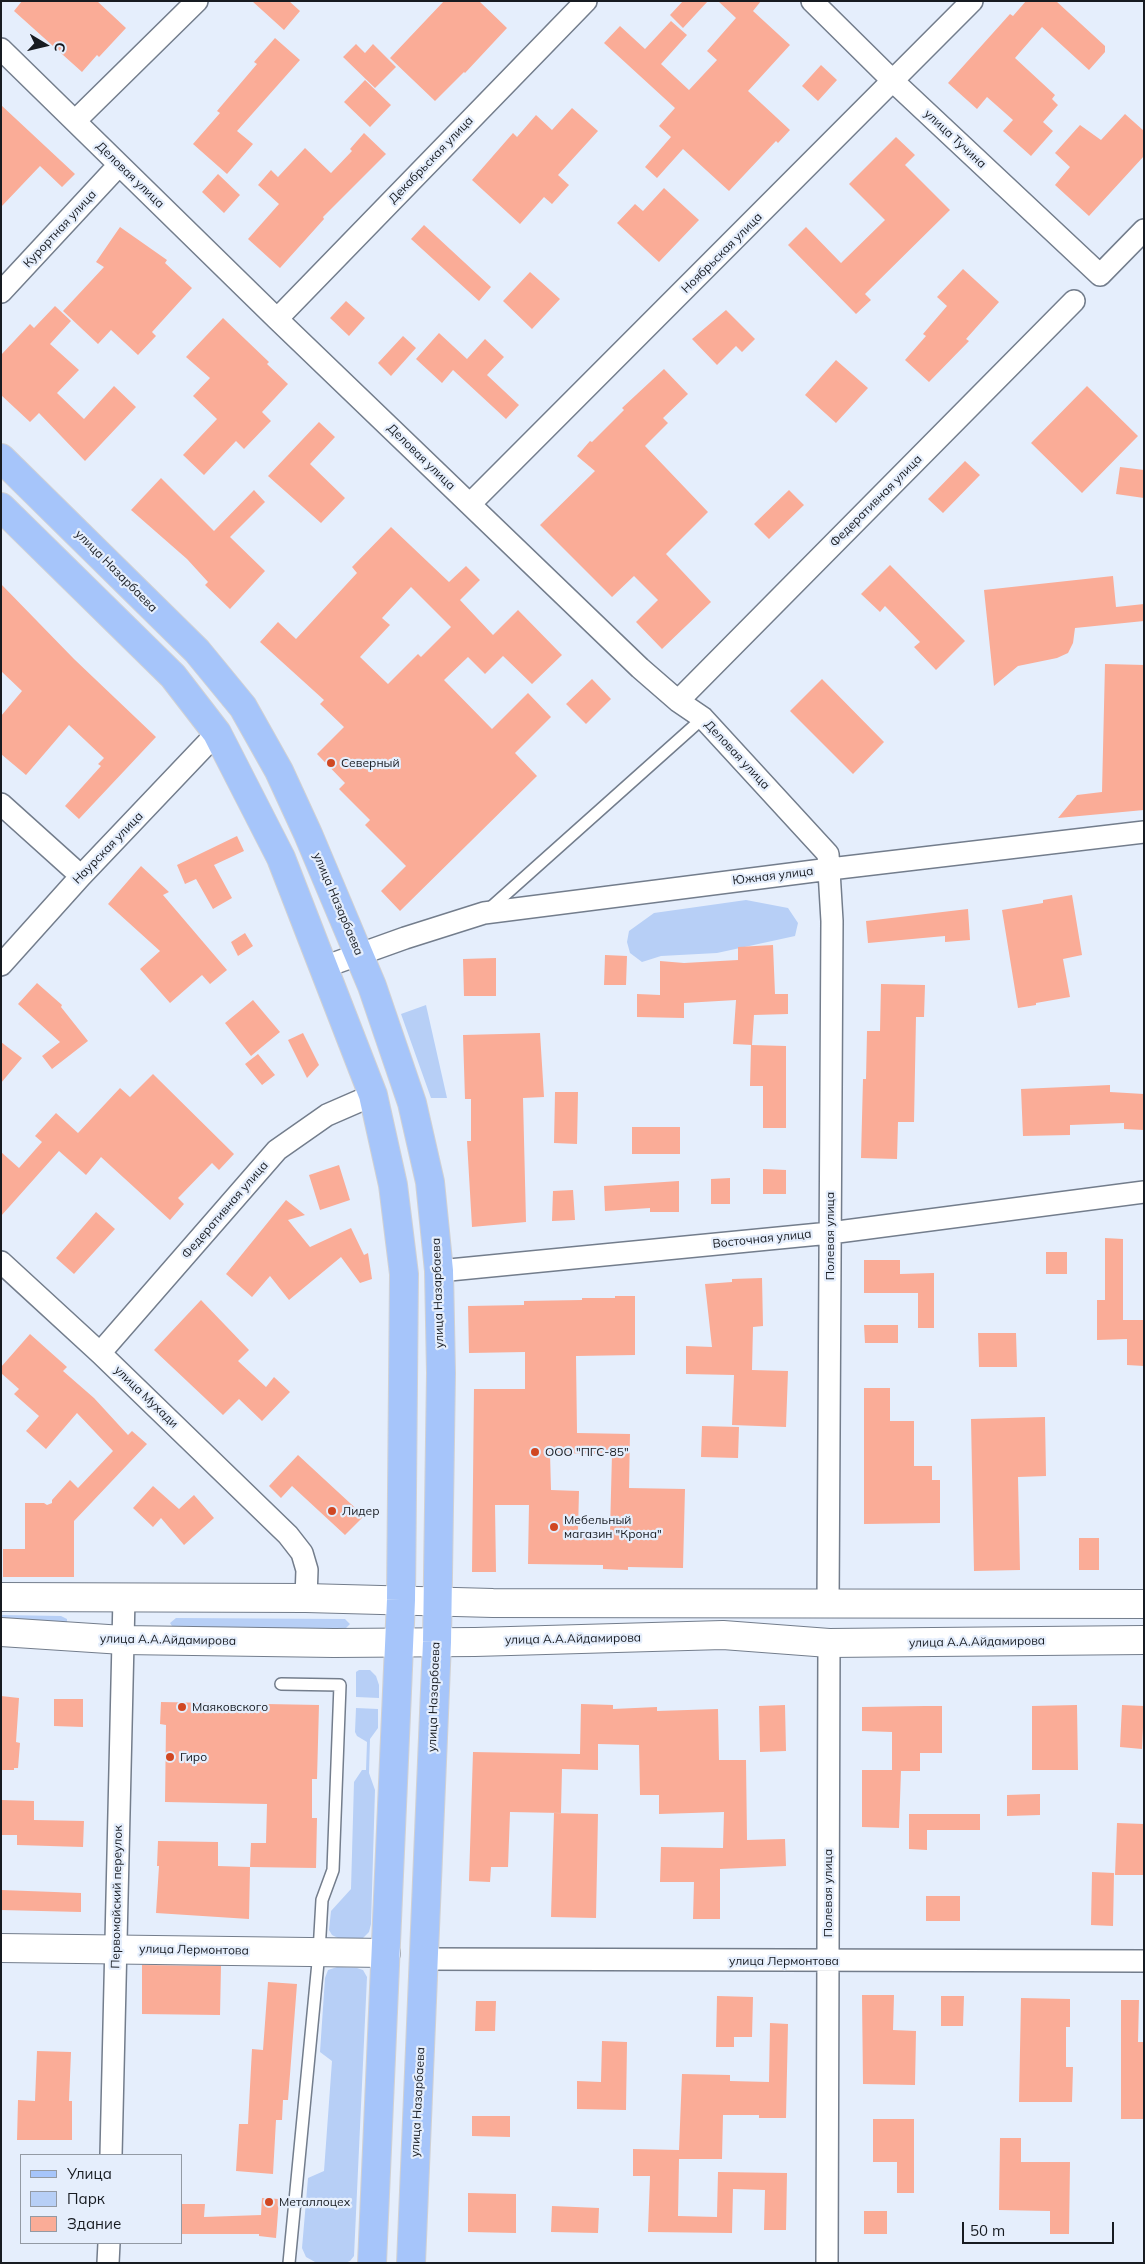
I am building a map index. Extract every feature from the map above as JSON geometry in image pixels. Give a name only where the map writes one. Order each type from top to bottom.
[{"type":"main road","name":"улица Назарбаева","points":[[1,458],[197,651],[243,707],[278,771],[308,834],[359,954],[412,1103],[430,1182],[439,1272],[441,1374],[437,1642],[411,2263]]},
{"type":"main road","points":[[1,507],[173,676],[217,733],[281,858],[324,967],[373,1095],[393,1185],[404,1274],[401,1600],[372,2263]]},
{"type":"main road","points":[[1,1597],[306,1598],[724,1603],[1144,1604]]},
{"type":"main road","points":[[723,1635],[724,1603]]},
{"type":"main road","name":"улица А.А.Айдамирова","points":[[1,1632],[123,1640],[400,1642],[723,1635],[830,1643],[1144,1640]]},
{"type":"main road","name":"улица Лермонтова","points":[[1,1948],[386,1953]]},
{"type":"street","points":[[75,121],[197,1]]},
{"type":"street","name":"Декабрьская улица","points":[[277,319],[586,1]]},
{"type":"street","name":"улица Тучина","points":[[812,1],[894,82],[1100,275],[1144,230]]},
{"type":"street","name":"Ноябрьская улица","points":[[470,504],[894,82],[972,1]]},
{"type":"street","name":"Деловая улица","points":[[1,49],[277,319],[640,668],[678,701],[703,718],[828,854],[830,869]]},
{"type":"street","name":"Курортная улица","points":[[1,292],[119,165]]},
{"type":"street","name":"Федеративная улица","points":[[678,701],[1074,301]]},
{"type":"street","name":"Наурская улица","points":[[1,965],[81,876],[217,733]]},
{"type":"street","points":[[1,804],[81,876]]},
{"type":"street","name":"Южная улица","points":[[324,967],[405,938],[484,913],[830,869],[1144,832]]},
{"type":"street","name":"Полевая улица","points":[[828,1603],[832,921],[830,869]]},
{"type":"street","name":"Федеративная улица","points":[[100,1353],[277,1150],[327,1115],[373,1095]]},
{"type":"street","name":"Восточная улица","points":[[439,1272],[830,1233],[1144,1192]]},
{"type":"street","name":"улица Мухади","points":[[1,1262],[100,1353],[288,1535],[302,1553],[307,1570],[306,1598]]},
{"type":"street","name":"Первомайский переулок","points":[[111,2154],[124,1598]]},
{"type":"street","name":"Полевая улица","points":[[827,2263],[830,1643]]},
{"type":"street","name":"улица Лермонтова","points":[[425,1959],[1144,1961]]},
{"type":"street","points":[[108,2263],[109,2244]]},
{"type":"lane","points":[[484,913],[703,718]]},
{"type":"lane","points":[[281,1684],[340,1685],[333,1870],[322,1900],[319,1952],[289,2263]]},
{"type":"green space","points":[[746,900],[788,908],[798,923],[795,936],[717,953],[661,956],[642,962],[630,953],[627,942],[629,931],[654,913]]},
{"type":"green space","points":[[426,1005],[447,1098],[431,1098],[401,1014]]},
{"type":"green space","points":[[1,1615],[61,1616],[67,1619],[67,1622],[61,1625],[1,1623]]},
{"type":"green space","points":[[176,1618],[345,1619],[350,1624],[345,1629],[176,1628],[170,1623]]},
{"type":"green space","points":[[359,1670],[370,1670],[376,1676],[379,1685],[379,1698],[356,1697],[356,1672]]},
{"type":"green space","points":[[356,1708],[378,1709],[378,1728],[370,1739],[369,1773],[375,1790],[371,1924],[369,1932],[363,1938],[338,1938],[332,1935],[329,1930],[331,1911],[351,1889],[354,1782],[362,1770],[366,1770],[367,1742],[357,1736],[355,1732]]},
{"type":"green space","points":[[337,1967],[363,1970],[367,1977],[354,2256],[345,2263],[327,2263],[315,2262],[306,2257],[302,2248],[308,2178],[324,2171],[332,2061],[320,2052],[325,1978],[328,1970]]},
{"type":"building","points":[[22,1],[97,1],[126,28],[82,72],[14,11]]},
{"type":"building","points":[[252,1],[289,1],[300,11],[284,30]]},
{"type":"building","points":[[444,1],[479,1],[507,28],[465,73],[435,101],[390,58]]},
{"type":"building","points":[[683,1],[708,1],[683,28],[670,15]]},
{"type":"building","points":[[718,1],[761,1],[753,11],[790,45],[748,91],[790,130],[778,143],[776,141],[729,191],[683,149],[657,178],[645,167],[671,137],[659,126],[675,108],[604,43],[620,26],[645,49],[671,21],[687,35],[661,64],[689,90],[717,60],[707,51],[736,18]]},
{"type":"building","points":[[1026,1],[1056,1],[1105,46],[1105,52],[1089,70],[1042,27],[1015,58],[1055,95],[1052,99],[1058,105],[1043,122],[1053,131],[1031,156],[1003,131],[1013,120],[987,97],[977,109],[948,83],[1010,14],[1013,16]]},
{"type":"building","points":[[275,38],[300,60],[237,131],[253,144],[227,174],[193,144],[220,113],[217,111],[257,64],[254,62]]},
{"type":"building","points":[[356,44],[365,53],[373,44],[396,67],[375,88],[343,57]]},
{"type":"building","points":[[821,65],[837,80],[818,101],[802,86]]},
{"type":"building","points":[[365,80],[391,105],[370,127],[344,102]]},
{"type":"building","points":[[1,105],[75,174],[62,187],[40,166],[1,207]]},
{"type":"building","points":[[572,108],[598,131],[558,175],[569,185],[552,204],[544,197],[520,224],[472,180],[513,133],[517,137],[536,115],[552,130]]},
{"type":"building","points":[[1125,114],[1144,131],[1144,156],[1089,216],[1055,185],[1070,167],[1055,153],[1080,125],[1101,140]]},
{"type":"building","points":[[364,133],[386,154],[323,217],[324,219],[280,268],[248,239],[279,204],[258,185],[271,170],[278,177],[305,148],[331,173],[352,151],[350,149]]},
{"type":"building","points":[[896,137],[915,155],[905,165],[950,210],[865,294],[871,300],[856,314],[788,245],[806,227],[841,263],[885,220],[849,184]]},
{"type":"building","points":[[218,174],[240,195],[224,213],[202,192]]},
{"type":"building","points":[[664,188],[699,220],[659,262],[617,223],[635,204],[643,211]]},
{"type":"building","points":[[424,225],[491,287],[479,301],[411,239]]},
{"type":"building","points":[[120,227],[167,260],[165,263],[192,288],[152,332],[156,336],[138,355],[111,330],[98,344],[63,311],[104,267],[96,262]]},
{"type":"building","points":[[963,269],[999,302],[966,339],[969,341],[929,382],[905,360],[926,336],[923,334],[947,306],[937,297]]},
{"type":"building","points":[[530,272],[560,299],[532,329],[503,301]]},
{"type":"building","points":[[346,301],[365,318],[349,336],[330,318]]},
{"type":"building","points":[[55,306],[71,321],[50,344],[79,370],[57,393],[84,419],[114,386],[136,407],[85,461],[39,413],[30,422],[1,395],[1,355],[30,324],[34,328]]},
{"type":"building","points":[[726,310],[755,339],[742,352],[736,346],[717,365],[692,339]]},
{"type":"building","points":[[223,318],[269,362],[267,364],[288,384],[262,412],[271,421],[244,449],[236,441],[204,475],[183,455],[217,419],[193,396],[210,378],[186,357]]},
{"type":"building","points":[[439,333],[467,359],[485,339],[504,357],[487,375],[519,405],[506,419],[453,370],[442,383],[416,359]]},
{"type":"building","points":[[403,336],[416,348],[391,376],[378,363]]},
{"type":"building","points":[[836,360],[868,388],[836,423],[805,395]]},
{"type":"building","points":[[664,369],[688,394],[663,418],[668,423],[645,446],[708,512],[666,554],[711,602],[662,649],[636,622],[658,600],[634,576],[612,597],[540,525],[595,471],[577,456],[590,441],[592,442],[624,410],[622,408]]},
{"type":"building","points":[[1087,386],[1138,436],[1082,493],[1031,443]]},
{"type":"building","points":[[319,422],[335,437],[310,464],[345,498],[321,523],[268,476]]},
{"type":"building","points":[[965,461],[980,475],[943,513],[928,499]]},
{"type":"building","points":[[1120,467],[1144,470],[1144,498],[1116,494]]},
{"type":"building","points":[[161,478],[214,531],[254,490],[265,502],[230,537],[265,571],[230,609],[205,585],[208,582],[187,559],[131,510]]},
{"type":"building","points":[[789,490],[804,505],[769,539],[754,524]]},
{"type":"building","points":[[391,527],[449,582],[466,566],[480,580],[460,600],[493,635],[518,610],[562,655],[532,684],[503,656],[485,674],[468,657],[444,680],[492,729],[528,693],[551,717],[515,753],[537,776],[400,911],[381,891],[406,866],[365,825],[370,820],[339,789],[345,783],[317,754],[344,727],[320,704],[324,700],[260,642],[278,622],[296,639],[357,573],[352,567]],"holes":[[[411,587],[451,627],[421,657],[418,654],[388,684],[360,657],[390,625],[382,618]]]},
{"type":"building","points":[[890,565],[965,641],[936,670],[914,647],[920,642],[885,606],[880,612],[861,594]]},
{"type":"building","points":[[1113,576],[1116,607],[1144,604],[1144,621],[1075,628],[1073,643],[1068,653],[1057,658],[1018,666],[994,686],[984,590]]},
{"type":"building","points":[[1,584],[74,659],[156,737],[79,819],[65,806],[101,766],[98,764],[104,758],[69,725],[26,775],[1,754],[1,716],[22,691],[1,671]]},
{"type":"building","points":[[1105,664],[1144,665],[1144,810],[1058,818],[1077,795],[1102,792]]},
{"type":"building","points":[[592,679],[611,699],[586,724],[566,704]]},
{"type":"building","points":[[822,679],[884,742],[853,774],[790,711]]},
{"type":"building","points":[[237,836],[244,851],[214,865],[232,898],[213,909],[196,879],[185,884],[177,865]]},
{"type":"building","points":[[141,866],[169,892],[163,895],[227,970],[210,984],[202,975],[170,1003],[140,969],[160,951],[108,904]]},
{"type":"building","points":[[1072,895],[1082,955],[1063,959],[1070,997],[1018,1008],[1002,910],[1043,903],[1043,900]]},
{"type":"building","points":[[968,909],[970,940],[945,942],[945,936],[868,943],[866,921]]},
{"type":"building","points":[[245,933],[253,946],[238,956],[231,942]]},
{"type":"building","points":[[773,945],[775,994],[788,994],[788,1014],[754,1015],[752,1045],[733,1044],[736,1000],[684,1003],[684,1018],[637,1017],[637,994],[660,995],[660,961],[684,963],[738,960],[738,947]]},
{"type":"building","points":[[605,955],[627,956],[626,985],[604,985]]},
{"type":"building","points":[[496,958],[496,996],[464,996],[463,959]]},
{"type":"building","points":[[37,983],[62,1005],[61,1007],[88,1041],[52,1069],[42,1056],[60,1042],[18,1004]]},
{"type":"building","points":[[881,984],[925,985],[924,1017],[916,1017],[914,1122],[898,1122],[897,1159],[861,1158],[863,1079],[866,1079],[867,1031],[880,1031]]},
{"type":"building","points":[[253,1000],[280,1032],[251,1056],[225,1023]]},
{"type":"building","points":[[303,1033],[319,1065],[307,1078],[288,1040]]},
{"type":"building","points":[[540,1033],[544,1097],[523,1098],[526,1222],[472,1227],[467,1141],[471,1141],[471,1099],[465,1099],[463,1035]]},
{"type":"building","points":[[1,1042],[22,1058],[1,1083]]},
{"type":"building","points":[[751,1045],[786,1046],[786,1128],[763,1128],[763,1086],[750,1086]]},
{"type":"building","points":[[258,1054],[275,1075],[262,1085],[245,1064]]},
{"type":"building","points":[[153,1074],[234,1154],[219,1170],[212,1163],[178,1198],[184,1204],[170,1220],[101,1157],[86,1175],[59,1151],[1,1216],[1,1152],[19,1168],[42,1142],[35,1136],[56,1113],[78,1133],[120,1088],[130,1097]]},
{"type":"building","points":[[1110,1085],[1110,1092],[1144,1094],[1144,1130],[1124,1129],[1124,1123],[1070,1125],[1070,1135],[1023,1136],[1021,1089]]},
{"type":"building","points":[[555,1092],[578,1092],[577,1144],[554,1143]]},
{"type":"building","points":[[632,1127],[680,1127],[680,1154],[632,1154]]},
{"type":"building","points":[[339,1165],[350,1200],[320,1210],[309,1175]]},
{"type":"building","points":[[763,1169],[786,1170],[786,1194],[763,1194]]},
{"type":"building","points":[[730,1178],[730,1204],[711,1204],[711,1179]]},
{"type":"building","points":[[679,1181],[679,1212],[650,1212],[650,1208],[605,1211],[604,1186]]},
{"type":"building","points":[[573,1190],[575,1220],[552,1221],[553,1191]]},
{"type":"building","points":[[286,1200],[305,1215],[288,1220],[310,1247],[351,1228],[364,1255],[368,1253],[372,1279],[360,1283],[341,1257],[289,1300],[270,1276],[252,1297],[226,1274]]},
{"type":"building","points":[[96,1212],[115,1229],[74,1274],[56,1258]]},
{"type":"building","points":[[1105,1238],[1123,1239],[1123,1320],[1144,1320],[1144,1366],[1127,1365],[1127,1339],[1097,1340],[1097,1300],[1105,1300]]},
{"type":"building","points":[[1046,1252],[1067,1252],[1067,1274],[1046,1274]]},
{"type":"building","points":[[864,1260],[900,1260],[900,1274],[934,1273],[934,1328],[918,1328],[918,1293],[864,1293]]},
{"type":"building","points":[[762,1278],[763,1326],[753,1327],[752,1370],[788,1371],[786,1427],[732,1425],[734,1375],[686,1374],[686,1346],[712,1347],[705,1284],[732,1282],[732,1279]]},
{"type":"building","points":[[615,1296],[635,1296],[635,1355],[576,1356],[577,1433],[630,1434],[629,1488],[685,1489],[683,1568],[628,1567],[628,1570],[603,1569],[603,1565],[528,1564],[529,1505],[495,1505],[496,1572],[472,1572],[474,1389],[525,1389],[525,1352],[469,1353],[468,1306],[524,1305],[524,1301],[615,1298]],"holes":[[[550,1453],[612,1454],[610,1532],[578,1531],[579,1491],[551,1490]]]},
{"type":"building","points":[[201,1300],[249,1350],[238,1361],[266,1387],[274,1377],[290,1392],[262,1421],[239,1399],[223,1415],[154,1350]]},
{"type":"building","points":[[864,1325],[898,1325],[898,1343],[865,1343]]},
{"type":"building","points":[[978,1333],[1016,1333],[1017,1367],[979,1367]]},
{"type":"building","points":[[30,1334],[67,1367],[63,1371],[94,1398],[128,1435],[132,1431],[147,1444],[74,1521],[74,1577],[3,1577],[3,1549],[25,1549],[25,1503],[44,1503],[47,1505],[52,1503],[52,1500],[70,1480],[78,1488],[113,1451],[77,1413],[46,1449],[26,1431],[39,1416],[14,1394],[19,1389],[1,1373],[1,1367]]},
{"type":"building","points":[[864,1388],[890,1388],[890,1421],[914,1421],[914,1466],[932,1466],[932,1480],[940,1480],[940,1523],[864,1524]]},
{"type":"building","points":[[1045,1417],[1046,1476],[1018,1477],[1020,1570],[974,1571],[971,1419]]},
{"type":"building","points":[[702,1426],[739,1427],[738,1458],[701,1457]]},
{"type":"building","points":[[298,1455],[364,1516],[345,1535],[292,1486],[281,1498],[269,1486]]},
{"type":"building","points":[[153,1486],[179,1509],[194,1495],[214,1518],[184,1545],[161,1518],[153,1527],[133,1508]]},
{"type":"building","points":[[1079,1538],[1099,1538],[1099,1570],[1079,1570]]},
{"type":"building","points":[[1,1696],[19,1698],[16,1742],[20,1743],[18,1768],[14,1768],[14,1770],[1,1770]]},
{"type":"building","points":[[54,1699],[83,1699],[83,1727],[54,1726]]},
{"type":"building","points":[[161,1702],[319,1705],[317,1779],[312,1779],[312,1818],[317,1818],[316,1868],[250,1867],[251,1843],[266,1843],[267,1804],[165,1802],[166,1725],[160,1724]]},
{"type":"building","points":[[581,1704],[613,1705],[613,1709],[657,1707],[657,1711],[718,1709],[719,1760],[746,1760],[747,1840],[785,1839],[786,1866],[720,1869],[720,1919],[693,1919],[694,1882],[660,1882],[661,1847],[723,1848],[724,1812],[659,1814],[659,1795],[640,1795],[639,1745],[598,1744],[598,1770],[562,1769],[561,1813],[510,1812],[508,1867],[491,1867],[490,1882],[469,1881],[473,1752],[580,1754]]},
{"type":"building","points":[[785,1705],[786,1751],[760,1752],[759,1706]]},
{"type":"building","points":[[1077,1705],[1078,1770],[1032,1770],[1032,1706]]},
{"type":"building","points":[[1122,1705],[1144,1706],[1142,1749],[1120,1747]]},
{"type":"building","points":[[942,1706],[942,1753],[920,1753],[920,1771],[901,1771],[899,1828],[862,1827],[862,1770],[892,1770],[892,1732],[862,1731],[862,1707]]},
{"type":"building","points":[[1040,1794],[1040,1815],[1007,1816],[1007,1795]]},
{"type":"building","points":[[1,1800],[34,1801],[34,1820],[84,1821],[83,1847],[17,1845],[17,1835],[2,1835]]},
{"type":"building","points":[[554,1813],[598,1814],[596,1918],[551,1917]]},
{"type":"building","points":[[909,1814],[980,1814],[980,1830],[927,1830],[927,1850],[909,1849]]},
{"type":"building","points":[[1117,1823],[1144,1824],[1144,1875],[1115,1875]]},
{"type":"building","points":[[158,1841],[218,1842],[218,1866],[250,1867],[249,1919],[156,1913],[159,1866],[157,1866]]},
{"type":"building","points":[[1092,1872],[1114,1873],[1113,1926],[1091,1925]]},
{"type":"building","points":[[1,1890],[81,1893],[81,1912],[1,1910]]},
{"type":"building","points":[[926,1896],[960,1896],[960,1921],[926,1921]]},
{"type":"building","points":[[142,1965],[221,1966],[220,2015],[142,2014]]},
{"type":"building","points":[[268,1982],[297,1984],[288,2100],[283,2100],[282,2120],[276,2120],[273,2174],[236,2171],[239,2124],[248,2124],[252,2049],[263,2050]]},
{"type":"building","points":[[862,1995],[894,1995],[893,2030],[916,2031],[915,2085],[863,2084]]},
{"type":"building","points":[[717,1996],[753,1997],[752,2037],[734,2037],[734,2047],[716,2047]]},
{"type":"building","points":[[941,1996],[964,1996],[963,2026],[941,2026]]},
{"type":"building","points":[[1021,1998],[1070,1999],[1070,2027],[1066,2027],[1066,2067],[1073,2067],[1072,2102],[1019,2102]]},
{"type":"building","points":[[1121,2000],[1139,2000],[1138,2042],[1144,2042],[1144,2119],[1121,2119]]},
{"type":"building","points":[[476,2001],[496,2001],[495,2031],[475,2031]]},
{"type":"building","points":[[770,2023],[788,2024],[786,2118],[759,2118],[759,2115],[723,2115],[722,2159],[679,2159],[678,2216],[717,2217],[718,2172],[787,2173],[786,2230],[764,2230],[765,2190],[733,2189],[732,2233],[648,2232],[650,2176],[633,2176],[633,2149],[679,2150],[682,2074],[730,2075],[730,2081],[769,2082]]},
{"type":"building","points":[[602,2041],[627,2042],[626,2110],[577,2109],[577,2081],[601,2082]]},
{"type":"building","points":[[37,2051],[71,2052],[69,2101],[72,2101],[72,2140],[17,2140],[18,2100],[35,2101]]},
{"type":"building","points":[[472,2116],[510,2116],[510,2137],[472,2136]]},
{"type":"building","points":[[873,2119],[914,2119],[914,2193],[897,2193],[897,2162],[873,2162]]},
{"type":"building","points":[[1000,2138],[1021,2138],[1021,2162],[1070,2162],[1069,2234],[1050,2234],[1050,2211],[999,2210]]},
{"type":"building","points":[[468,2193],[516,2194],[516,2233],[468,2232]]},
{"type":"building","points":[[262,2198],[279,2199],[276,2238],[259,2236],[259,2234],[182,2234],[182,2204],[205,2204],[204,2217],[261,2215]]},
{"type":"building","points":[[552,2206],[599,2208],[598,2233],[551,2232]]},
{"type":"building","points":[[864,2211],[887,2211],[887,2234],[864,2234]]},
{"type":"place","name":"Северный","points":[[331,763]]},
{"type":"place","name":"ООО \"ПГС-85\"","points":[[535,1452]]},
{"type":"place","name":"Лидер","points":[[332,1511]]},
{"type":"place","name":"Мебельный магазин \"Крона\"","points":[[554,1527]]},
{"type":"place","name":"Маяковского","points":[[182,1707]]},
{"type":"place","name":"Гиро","points":[[170,1757]]},
{"type":"place","name":"Металлоцех","points":[[269,2202]]}]
